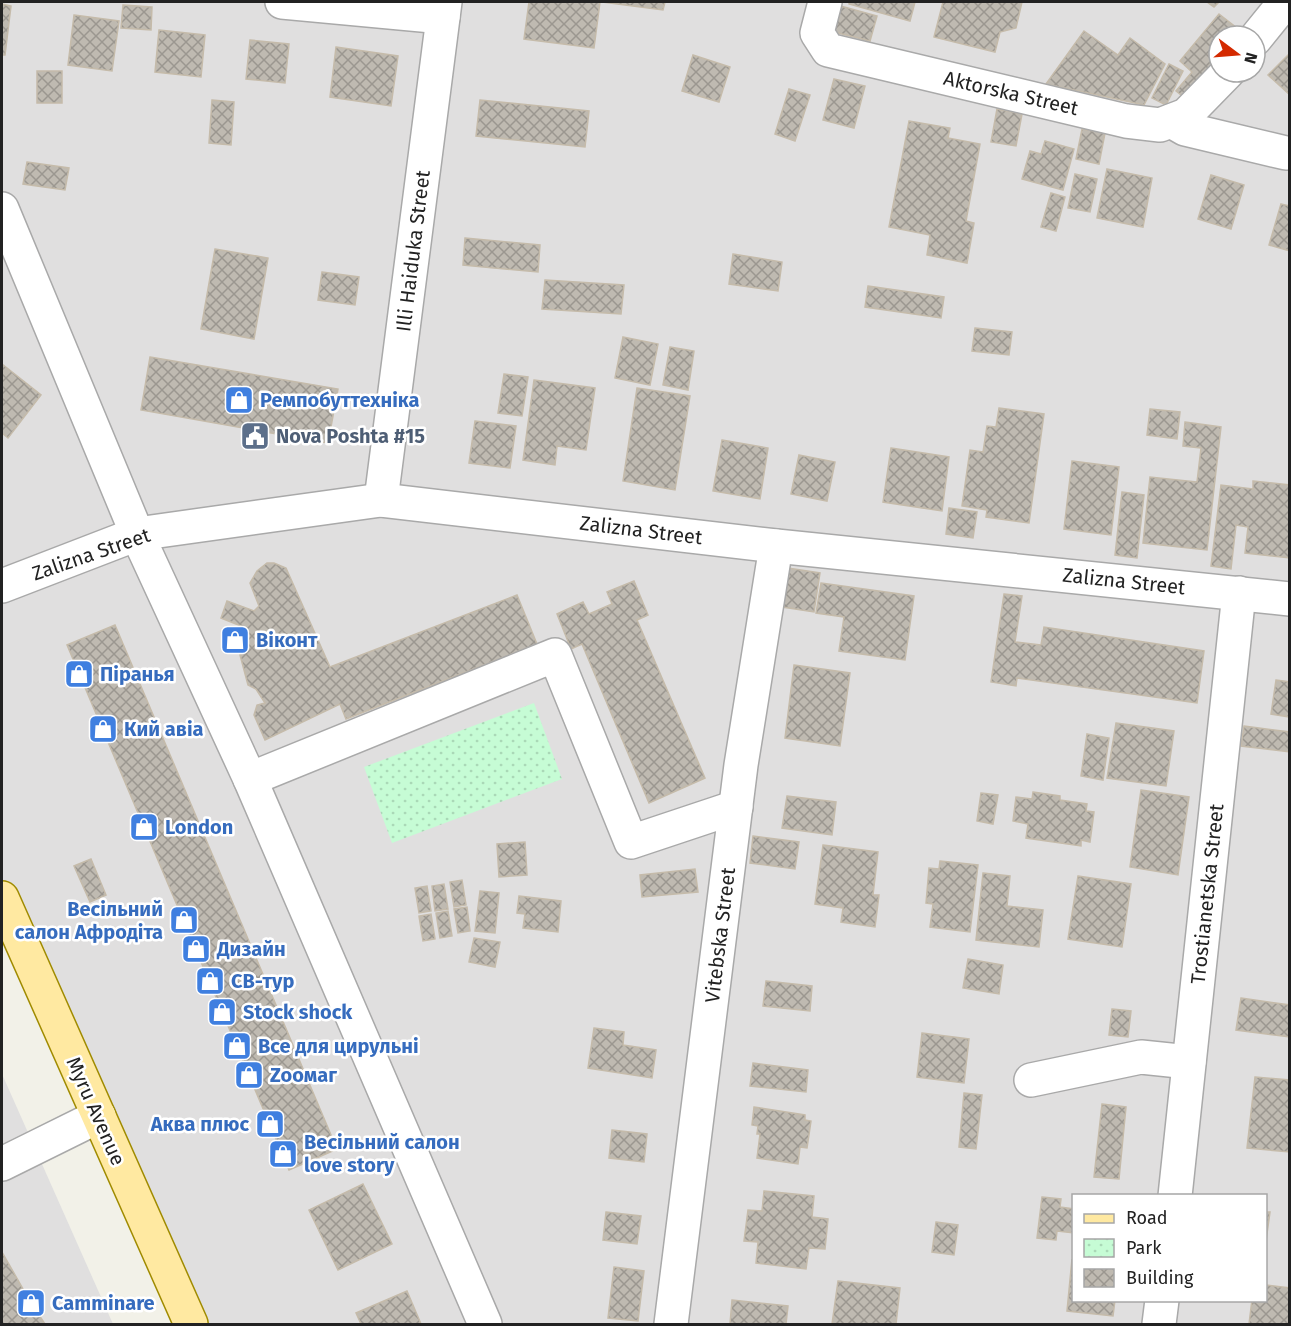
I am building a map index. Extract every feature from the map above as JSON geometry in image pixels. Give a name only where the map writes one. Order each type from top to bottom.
[{"type":"main road","name":"Myru Avenue","points":[[2,898],[191,1324]]},
{"type":"street","points":[[282,2],[444,9]]},
{"type":"street","name":"Aktorska Street","points":[[825,2],[817,33],[828,50],[1126,121],[1160,124],[1171,121]]},
{"type":"street","points":[[1267,24],[1285,2]]},
{"type":"street","name":"Illi Haiduka Street","points":[[381,500],[444,9]]},
{"type":"street","points":[[1171,121],[1186,115],[1216,84]]},
{"type":"street","points":[[1171,121],[1185,129],[1286,153]]},
{"type":"street","points":[[2,209],[137,534],[250,779],[485,1324]]},
{"type":"street","name":"Zalizna Street","points":[[2,586],[137,534],[381,500],[776,546],[1290,599]]},
{"type":"street","name":"Vitebska Street","points":[[671,1324],[736,807],[776,546]]},
{"type":"street","name":"Trostianetska Street","points":[[1175,1194],[1239,593]]},
{"type":"street","points":[[250,779],[555,655],[631,842],[736,807]]},
{"type":"street","points":[[1030,1080],[1141,1057],[1189,1062]]},
{"type":"street","points":[[2,1164],[99,1116]]},
{"type":"street","points":[[1159,1324],[1162,1302]]},
{"type":"shaded area","points":[[2,2],[1289,2],[1289,1324],[191,1324],[2,898]]},
{"type":"shaded area","points":[[2,1074],[113,1324],[2,1324]]},
{"type":"green space","points":[[534,703],[562,779],[392,843],[364,767]]},
{"type":"building","points":[[529,2],[600,2],[594,48],[524,39]]},
{"type":"building","points":[[602,2],[665,2],[663,10]]},
{"type":"building","points":[[849,2],[915,2],[910,21],[849,4]]},
{"type":"building","points":[[943,2],[1022,2],[1016,28],[1000,32],[995,52],[934,37]]},
{"type":"building","points":[[1207,2],[1219,2],[1214,7]]},
{"type":"building","points":[[2,4],[11,6],[5,55],[2,55]]},
{"type":"building","points":[[123,5],[152,7],[151,30],[121,28]]},
{"type":"building","points":[[837,5],[877,16],[870,41],[830,31]]},
{"type":"building","points":[[1219,14],[1232,24],[1211,24]]},
{"type":"building","points":[[74,15],[119,21],[112,71],[68,65]]},
{"type":"building","points":[[1207,28],[1207,74],[1186,99],[1176,91],[1192,72],[1180,61]]},
{"type":"building","points":[[159,30],[205,35],[201,77],[155,72]]},
{"type":"building","points":[[1084,31],[1118,55],[1130,38],[1165,64],[1144,105],[1046,84]]},
{"type":"building","points":[[250,40],[289,44],[285,83],[246,79]]},
{"type":"building","points":[[336,47],[398,56],[391,106],[330,97]]},
{"type":"building","points":[[1290,53],[1290,95],[1268,75]]},
{"type":"building","points":[[693,55],[730,67],[719,102],[682,91]]},
{"type":"building","points":[[1169,64],[1183,71],[1166,105],[1152,98]]},
{"type":"building","points":[[37,71],[62,71],[62,103],[37,103]]},
{"type":"building","points":[[834,79],[865,86],[854,128],[823,120]]},
{"type":"building","points":[[789,89],[810,95],[795,141],[775,134]]},
{"type":"building","points":[[212,100],[234,102],[231,145],[209,143]]},
{"type":"building","points":[[480,100],[589,111],[585,147],[476,136]]},
{"type":"building","points":[[997,109],[1022,114],[1016,146],[991,142]]},
{"type":"building","points":[[909,121],[950,128],[948,138],[980,144],[966,221],[974,223],[967,263],[927,255],[930,235],[889,227]]},
{"type":"building","points":[[1082,129],[1105,133],[1099,164],[1076,159]]},
{"type":"building","points":[[1045,141],[1074,149],[1063,190],[1022,179],[1030,151],[1041,154]]},
{"type":"building","points":[[27,162],[69,168],[65,190],[23,184]]},
{"type":"building","points":[[1107,169],[1152,178],[1143,227],[1097,218]]},
{"type":"building","points":[[1075,174],[1097,179],[1090,212],[1068,208]]},
{"type":"building","points":[[1211,175],[1244,185],[1231,229],[1198,219]]},
{"type":"building","points":[[1051,193],[1065,197],[1056,231],[1041,227]]},
{"type":"building","points":[[1281,204],[1290,206],[1290,251],[1269,245]]},
{"type":"building","points":[[465,238],[540,245],[538,272],[463,265]]},
{"type":"building","points":[[215,249],[268,258],[254,339],[201,329]]},
{"type":"building","points":[[733,254],[782,262],[778,291],[729,284]]},
{"type":"building","points":[[322,272],[359,277],[355,305],[318,300]]},
{"type":"building","points":[[545,280],[624,285],[621,314],[542,309]]},
{"type":"building","points":[[868,286],[944,297],[941,318],[865,307]]},
{"type":"building","points":[[975,328],[1012,332],[1009,355],[972,351]]},
{"type":"building","points":[[623,337],[658,344],[650,385],[615,378]]},
{"type":"building","points":[[670,347],[694,351],[688,390],[663,385]]},
{"type":"building","name":"Ремпобуттехніка","points":[[150,357],[338,389],[328,443],[141,410]]},
{"type":"building","points":[[2,364],[41,395],[8,438],[2,433]]},
{"type":"building","points":[[504,374],[528,377],[522,416],[498,413]]},
{"type":"building","points":[[534,380],[595,388],[586,450],[557,446],[555,465],[523,460]]},
{"type":"building","points":[[637,388],[690,396],[675,490],[623,481]]},
{"type":"building","points":[[999,408],[1044,414],[1029,523],[986,517],[987,510],[962,506],[970,450],[983,452],[987,426],[996,427]]},
{"type":"building","points":[[1150,409],[1180,412],[1177,439],[1147,435]]},
{"type":"building","points":[[475,421],[516,426],[510,468],[469,463]]},
{"type":"building","points":[[1185,422],[1221,427],[1207,550],[1143,543],[1150,477],[1197,482],[1201,448],[1183,446]]},
{"type":"building","points":[[722,440],[768,448],[760,499],[713,491]]},
{"type":"building","points":[[891,448],[949,457],[942,511],[883,502]]},
{"type":"building","points":[[799,455],[835,462],[827,501],[791,494]]},
{"type":"building","points":[[1072,461],[1119,467],[1111,535],[1064,529]]},
{"type":"building","points":[[1253,481],[1290,485],[1290,558],[1245,553],[1248,527],[1236,525],[1231,569],[1211,566],[1221,485],[1253,489]]},
{"type":"building","points":[[1122,492],[1144,495],[1137,558],[1115,555]]},
{"type":"building","points":[[949,508],[977,512],[973,538],[946,534]]},
{"type":"building","points":[[267,563],[286,568],[330,667],[517,595],[537,644],[346,719],[340,704],[265,740],[254,715],[257,705],[265,703],[256,689],[248,685],[240,655],[247,634],[246,628],[221,618],[227,601],[254,611],[259,606],[250,583],[257,571]]},
{"type":"building","points":[[781,567],[820,573],[814,612],[776,606]]},
{"type":"building","points":[[634,581],[648,615],[637,620],[705,778],[649,803],[582,644],[571,649],[557,614],[583,602],[589,614],[612,604],[607,592]]},
{"type":"building","points":[[821,583],[914,596],[905,660],[839,651],[844,617],[816,613]]},
{"type":"building","points":[[1004,594],[1022,596],[1015,642],[1041,645],[1044,627],[1204,651],[1197,703],[1017,678],[1016,686],[991,682]]},
{"type":"building","points":[[115,625],[337,1149],[289,1170],[67,645]]},
{"type":"building","points":[[794,665],[850,673],[840,746],[785,738]]},
{"type":"building","points":[[1276,680],[1290,682],[1290,717],[1271,714]]},
{"type":"building","points":[[1116,723],[1174,731],[1166,786],[1107,778]]},
{"type":"building","points":[[1244,726],[1290,732],[1290,752],[1241,746]]},
{"type":"building","points":[[1087,734],[1109,738],[1103,780],[1081,776]]},
{"type":"building","points":[[1141,790],[1189,797],[1178,875],[1130,867]]},
{"type":"building","points":[[1033,792],[1060,796],[1060,800],[1087,804],[1086,811],[1094,812],[1090,842],[1081,840],[1081,846],[1026,838],[1028,824],[1013,821],[1016,797],[1032,799]]},
{"type":"building","points":[[981,793],[998,795],[993,824],[977,821]]},
{"type":"building","points":[[787,796],[836,802],[832,835],[782,828]]},
{"type":"building","points":[[753,836],[799,842],[795,869],[750,863]]},
{"type":"building","points":[[525,842],[527,875],[499,877],[497,844]]},
{"type":"building","points":[[823,845],[878,852],[873,895],[879,895],[875,927],[841,922],[843,908],[815,904]]},
{"type":"building","points":[[91,859],[106,895],[90,902],[74,866]]},
{"type":"building","points":[[940,861],[978,865],[970,932],[930,927],[933,904],[926,903],[929,868],[939,869]]},
{"type":"building","points":[[695,869],[698,892],[642,897],[640,875]]},
{"type":"building","points":[[983,873],[1010,876],[1007,906],[1043,910],[1039,947],[976,940]]},
{"type":"building","points":[[1078,876],[1131,884],[1122,947],[1068,939]]},
{"type":"building","points":[[462,880],[466,905],[454,907],[450,882]]},
{"type":"building","points":[[444,884],[448,909],[435,911],[432,886]]},
{"type":"building","points":[[427,886],[431,911],[419,913],[415,888]]},
{"type":"building","points":[[480,891],[499,893],[495,933],[475,931]]},
{"type":"building","points":[[519,896],[561,901],[558,932],[523,928],[525,914],[517,913]]},
{"type":"building","points":[[467,907],[470,931],[458,933],[454,909]]},
{"type":"building","points":[[448,911],[452,936],[440,938],[436,913]]},
{"type":"building","points":[[431,914],[435,939],[423,941],[419,916]]},
{"type":"building","points":[[474,938],[500,942],[495,967],[469,962]]},
{"type":"building","points":[[968,959],[1003,965],[999,994],[963,988]]},
{"type":"building","points":[[766,981],[812,986],[810,1011],[763,1006]]},
{"type":"building","points":[[1241,998],[1290,1005],[1290,1037],[1236,1030]]},
{"type":"building","points":[[1112,1009],[1131,1011],[1128,1037],[1109,1035]]},
{"type":"building","points":[[594,1028],[624,1032],[623,1045],[656,1050],[652,1078],[588,1068]]},
{"type":"building","points":[[922,1033],[969,1039],[964,1083],[917,1077]]},
{"type":"building","points":[[753,1063],[808,1070],[806,1092],[750,1086]]},
{"type":"building","points":[[1255,1077],[1290,1080],[1290,1152],[1247,1148]]},
{"type":"building","points":[[964,1093],[982,1095],[976,1149],[959,1147]]},
{"type":"building","points":[[1102,1104],[1126,1107],[1119,1179],[1094,1177]]},
{"type":"building","points":[[754,1107],[805,1115],[805,1120],[811,1121],[807,1148],[800,1147],[798,1164],[757,1158],[760,1134],[757,1134],[758,1126],[752,1125]]},
{"type":"building","points":[[612,1130],[647,1134],[644,1162],[609,1158]]},
{"type":"building","points":[[363,1184],[392,1244],[338,1270],[309,1210]]},
{"type":"building","points":[[764,1191],[814,1196],[812,1217],[828,1219],[825,1249],[809,1248],[806,1269],[756,1263],[758,1242],[744,1241],[748,1210],[762,1211]]},
{"type":"building","points":[[1042,1197],[1061,1199],[1060,1207],[1072,1209],[1072,1233],[1057,1231],[1056,1240],[1037,1238]]},
{"type":"building","points":[[606,1212],[641,1216],[637,1244],[603,1240]]},
{"type":"building","points":[[1267,1212],[1270,1212],[1267,1234]]},
{"type":"building","points":[[936,1222],[958,1225],[954,1255],[932,1252]]},
{"type":"building","points":[[2,1252],[31,1303],[45,1324],[2,1324]]},
{"type":"building","points":[[1072,1259],[1072,1302],[1115,1302],[1113,1316],[1067,1311]]},
{"type":"building","points":[[614,1267],[644,1271],[638,1321],[608,1318]]},
{"type":"building","points":[[838,1281],[900,1288],[896,1324],[832,1324]]},
{"type":"building","points":[[1267,1285],[1290,1288],[1290,1324],[1249,1324],[1252,1302],[1267,1302]]},
{"type":"building","points":[[407,1291],[421,1324],[361,1324],[356,1313]]},
{"type":"building","points":[[732,1300],[788,1306],[786,1324],[730,1324]]},
{"type":"place","name":"Ремпобуттехніка","points":[[239,400]]},
{"type":"place","name":"Nova Poshta #15","points":[[255,436]]},
{"type":"place","name":"Віконт","points":[[235,640]]},
{"type":"place","name":"Піранья","points":[[79,674]]},
{"type":"place","name":"Кий авіа","points":[[103,729]]},
{"type":"place","name":"London","points":[[144,827]]},
{"type":"place","name":"Весільний салон Афродіта","points":[[184,920]]},
{"type":"place","name":"Дизайн","points":[[196,949]]},
{"type":"place","name":"СВ-тур","points":[[210,981]]},
{"type":"place","name":"Stock shock","points":[[222,1012]]},
{"type":"place","name":"Все для цирульні","points":[[237,1046]]},
{"type":"place","name":"Zooмаг","points":[[249,1075]]},
{"type":"place","name":"Аква плюс","points":[[270,1124]]},
{"type":"place","name":"Весільний салон love story","points":[[283,1154]]},
{"type":"place","name":"Camminare","points":[[31,1303]]}]
